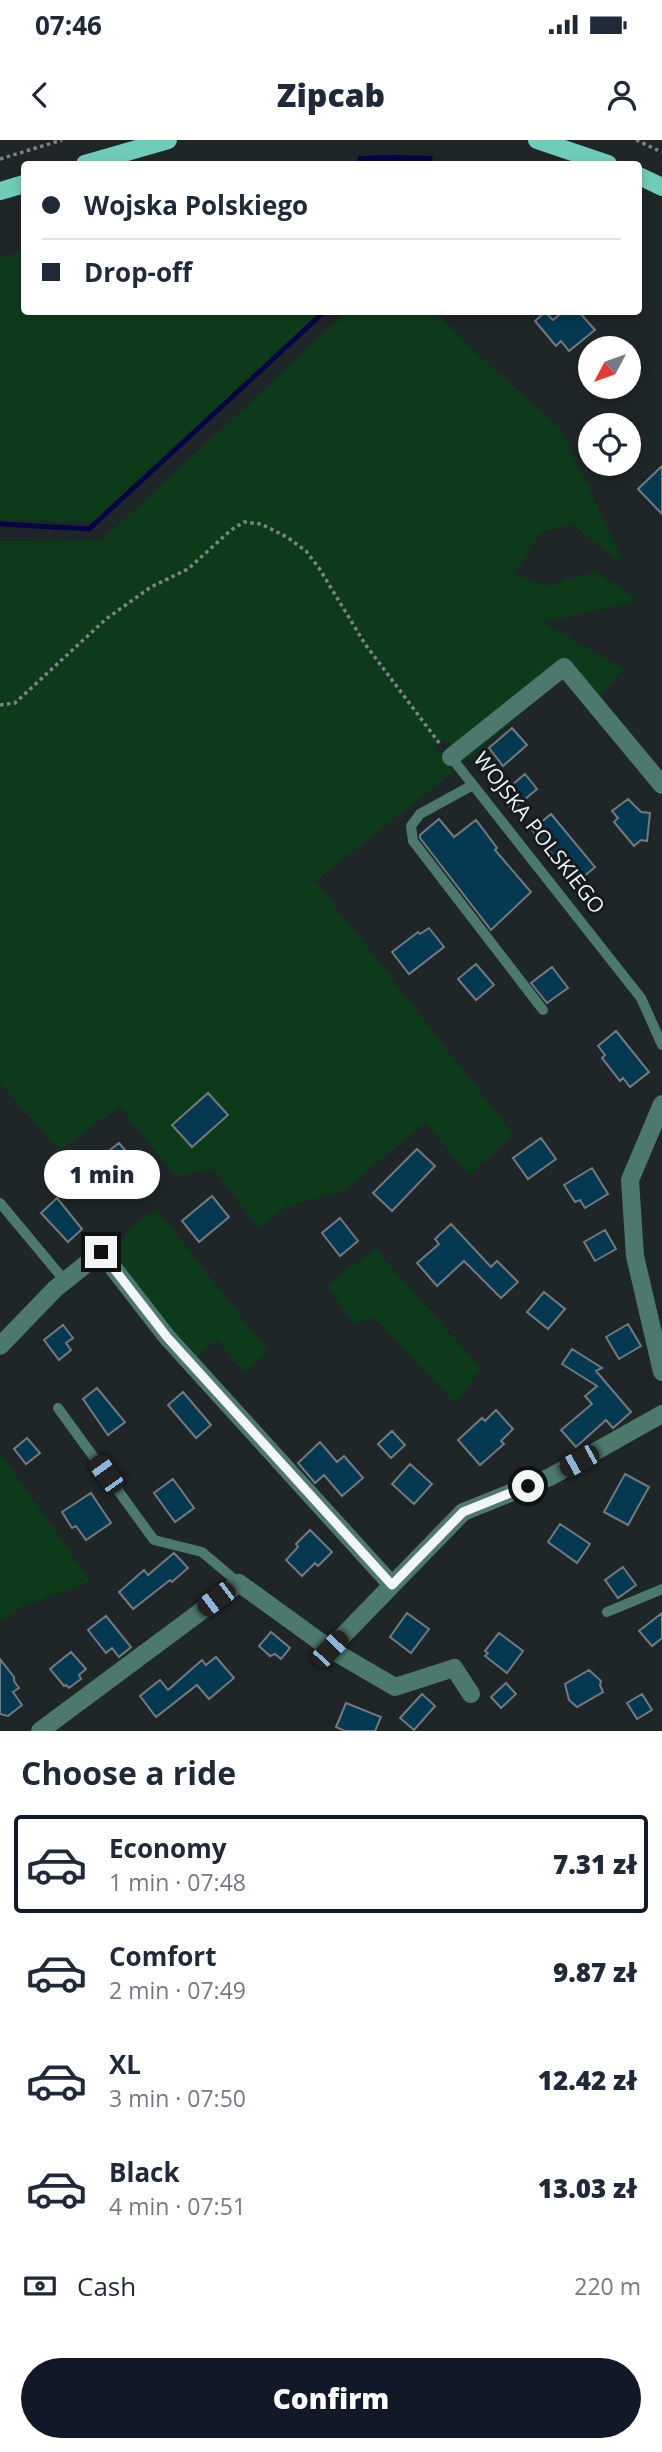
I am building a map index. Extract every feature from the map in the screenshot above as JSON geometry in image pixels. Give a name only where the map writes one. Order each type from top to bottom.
[{"type":"main road","points":[[96,161],[169,140]]},
{"type":"main road","points":[[537,140],[599,161]]},
{"type":"main road","points":[[642,177],[662,187]]},
{"type":"main road","points":[[0,191],[21,185]]},
{"type":"street","name":"WOJSKA POLSKIEGO","points":[[450,757],[564,667],[662,785]]},
{"type":"street","points":[[662,1104],[630,1180],[635,1256],[662,1372]]},
{"type":"street","points":[[0,1346],[65,1281],[101,1252],[167,1337],[392,1585]]},
{"type":"street","points":[[330,1649],[463,1512],[550,1477],[662,1414]]},
{"type":"street","points":[[40,1731],[239,1583],[330,1649],[395,1688],[454,1668],[471,1694]]},
{"type":"lane","name":"WOJSKA POLSKIEGO","points":[[450,757],[641,998],[662,1045]]},
{"type":"lane","points":[[471,786],[420,814],[411,826],[413,841],[543,1010]]},
{"type":"lane","points":[[0,1203],[65,1281]]},
{"type":"lane","points":[[58,1408],[154,1540],[202,1552],[240,1584]]},
{"type":"lane","points":[[607,1612],[662,1589]]},
{"type":"path","points":[[0,159],[62,140]]},
{"type":"path","points":[[636,140],[662,152]]},
{"type":"path","points":[[0,705],[15,703],[106,619],[151,587],[188,569],[231,530],[244,522],[261,524],[287,537],[306,551],[365,644],[450,757]]},
{"type":"green space","points":[[21,251],[21,315],[317,315],[95,522],[0,520],[0,258]]},
{"type":"green space","points":[[342,315],[438,315],[480,357],[562,430],[578,465],[578,476],[583,476],[625,566],[572,524],[540,533],[514,574],[547,586],[596,571],[638,601],[543,622],[623,669],[591,707],[563,678],[462,764],[443,738],[435,746],[454,771],[315,881],[513,1134],[469,1175],[426,1122],[344,1190],[286,1207],[259,1228],[214,1169],[175,1176],[120,1106],[59,1150],[0,1083],[0,541],[102,540]]},
{"type":"green space","points":[[156,1209],[268,1351],[245,1374],[217,1339],[195,1359],[118,1262],[120,1245],[129,1231]]},
{"type":"green space","points":[[375,1249],[481,1369],[455,1403],[373,1316],[355,1325],[327,1286]]},
{"type":"green space","points":[[0,1453],[91,1582],[22,1607],[0,1621]]},
{"type":"shaded area","points":[[358,156],[433,156],[432,161],[358,161]]},
{"type":"building","points":[[542,315],[548,315],[553,320],[559,315],[582,315],[595,330],[588,336],[578,336],[578,344],[569,351],[561,341],[556,346],[535,321]]},
{"type":"building","points":[[662,466],[662,514],[638,489]]},
{"type":"building","points":[[512,728],[527,745],[503,766],[489,748]]},
{"type":"building","points":[[525,774],[537,789],[512,810],[500,795]]},
{"type":"building","points":[[628,799],[641,812],[650,813],[647,841],[641,840],[634,846],[614,822],[618,818],[612,811]]},
{"type":"building","points":[[551,814],[595,867],[576,883],[532,830]]},
{"type":"building","points":[[439,819],[454,837],[476,820],[497,848],[495,850],[531,892],[491,930],[420,838],[420,835]]},
{"type":"building","points":[[429,928],[444,947],[409,974],[392,952],[418,932],[420,934]]},
{"type":"building","points":[[476,964],[494,985],[476,1000],[458,979]]},
{"type":"building","points":[[552,967],[568,988],[547,1003],[531,983]]},
{"type":"building","points":[[616,1031],[649,1072],[630,1087],[623,1078],[620,1081],[602,1058],[605,1055],[598,1046]]},
{"type":"building","points":[[208,1093],[228,1115],[192,1147],[172,1125]]},
{"type":"building","points":[[541,1138],[556,1159],[528,1179],[513,1158]]},
{"type":"building","points":[[119,1143],[141,1169],[139,1171],[145,1178],[128,1192],[100,1158]]},
{"type":"building","points":[[417,1149],[435,1166],[392,1211],[373,1193]]},
{"type":"building","points":[[592,1168],[608,1194],[585,1208],[580,1200],[575,1202],[564,1185]]},
{"type":"building","points":[[212,1196],[229,1217],[199,1242],[182,1221]]},
{"type":"building","points":[[57,1198],[82,1229],[68,1242],[41,1213]]},
{"type":"building","points":[[340,1218],[358,1241],[340,1256],[322,1233]]},
{"type":"building","points":[[451,1224],[491,1267],[497,1261],[518,1282],[501,1298],[464,1261],[437,1286],[417,1263],[439,1244],[435,1239]]},
{"type":"building","points":[[605,1230],[616,1249],[595,1261],[584,1242]]},
{"type":"building","points":[[544,1292],[565,1309],[548,1329],[527,1312]]},
{"type":"building","points":[[628,1324],[641,1346],[619,1359],[606,1337]]},
{"type":"building","points":[[63,1325],[73,1338],[66,1343],[71,1350],[59,1360],[44,1340]]},
{"type":"building","points":[[572,1349],[602,1368],[596,1371],[631,1412],[613,1428],[606,1420],[576,1447],[561,1430],[592,1404],[585,1396],[597,1386],[562,1364]]},
{"type":"building","points":[[97,1388],[125,1422],[108,1435],[83,1399]]},
{"type":"building","points":[[183,1392],[211,1425],[196,1438],[168,1405]]},
{"type":"building","points":[[496,1410],[513,1429],[501,1441],[504,1444],[480,1465],[458,1440],[482,1418],[485,1421]]},
{"type":"building","points":[[392,1431],[405,1445],[391,1458],[378,1444]]},
{"type":"building","points":[[27,1438],[40,1453],[26,1464],[14,1449]]},
{"type":"building","points":[[320,1442],[337,1462],[344,1456],[363,1478],[342,1496],[324,1475],[315,1483],[298,1463]]},
{"type":"building","points":[[410,1464],[432,1484],[414,1504],[392,1484]]},
{"type":"building","points":[[625,1474],[649,1487],[628,1525],[604,1512]]},
{"type":"building","points":[[173,1479],[194,1508],[175,1522],[154,1493]]},
{"type":"building","points":[[91,1493],[111,1523],[86,1540],[76,1526],[72,1528],[62,1512]]},
{"type":"building","points":[[560,1524],[590,1544],[577,1563],[548,1542]]},
{"type":"building","points":[[310,1530],[332,1552],[318,1566],[315,1563],[302,1576],[286,1560],[298,1547],[296,1544]]},
{"type":"building","points":[[174,1553],[188,1568],[133,1609],[119,1592],[144,1570],[148,1575]]},
{"type":"building","points":[[623,1567],[636,1585],[618,1598],[605,1580]]},
{"type":"building","points":[[407,1613],[429,1629],[411,1653],[390,1637]]},
{"type":"building","points":[[662,1613],[662,1638],[652,1646],[639,1631]]},
{"type":"building","points":[[106,1616],[131,1647],[119,1657],[112,1648],[106,1653],[88,1630]]},
{"type":"building","points":[[271,1632],[290,1648],[281,1659],[275,1654],[270,1656],[259,1646]]},
{"type":"building","points":[[499,1633],[523,1651],[507,1673],[485,1656],[488,1653],[485,1651]]},
{"type":"building","points":[[71,1652],[86,1669],[79,1675],[81,1679],[69,1688],[64,1686],[50,1669]]},
{"type":"building","points":[[216,1657],[234,1678],[209,1699],[197,1685],[156,1717],[140,1696],[160,1680],[168,1690],[202,1660],[206,1665]]},
{"type":"building","points":[[0,1659],[14,1677],[19,1688],[13,1692],[22,1705],[8,1716],[0,1714]]},
{"type":"building","points":[[589,1670],[601,1681],[603,1692],[577,1707],[569,1700],[565,1684]]},
{"type":"building","points":[[506,1683],[516,1694],[501,1708],[491,1697]]},
{"type":"building","points":[[422,1694],[435,1706],[414,1730],[400,1718]]},
{"type":"building","points":[[642,1694],[652,1710],[637,1719],[627,1703]]},
{"type":"building","points":[[346,1703],[381,1717],[375,1731],[345,1731],[336,1727]]},
{"type":"waterway","points":[[0,524],[89,529],[321,315]]},
{"type":"route","points":[[101,1252],[167,1337],[392,1585],[463,1512],[528,1486]]}]
